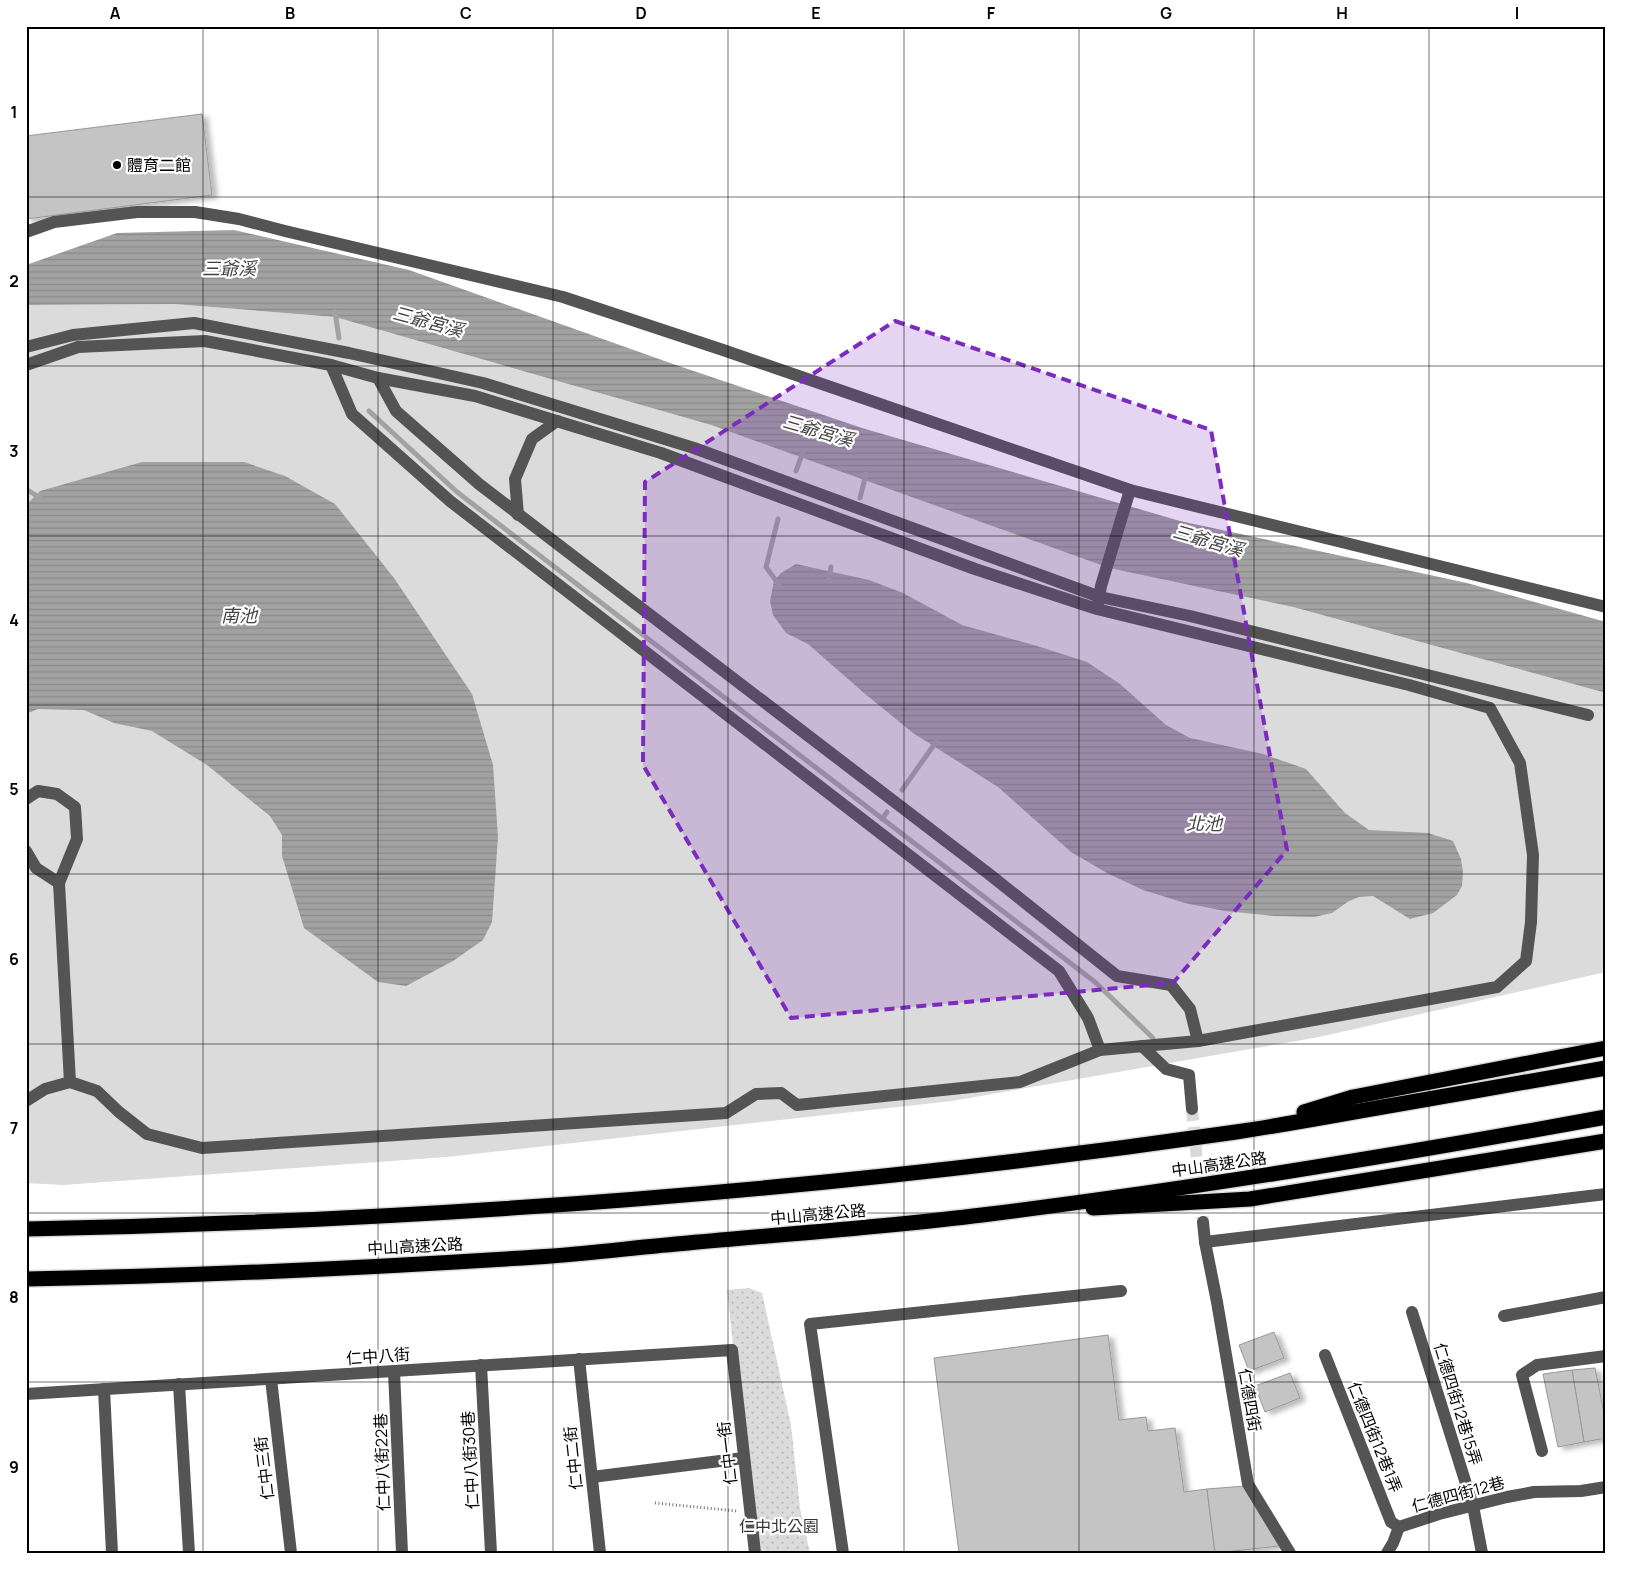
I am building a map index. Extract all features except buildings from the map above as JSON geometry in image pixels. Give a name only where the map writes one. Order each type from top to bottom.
[{"type":"highway","points":[[1238,1132],[1353,1097],[1606,1048]]},
{"type":"highway","name":"中山高速公路","points":[[26,1229],[277,1221],[544,1206],[818,1184],[1238,1132],[1606,1068]]},
{"type":"highway","name":"中山高速公路","points":[[26,1279],[280,1271],[540,1257],[816,1233],[982,1215],[1244,1178],[1606,1117]]},
{"type":"highway","points":[[982,1215],[1250,1199],[1606,1141]]},
{"type":"street","points":[[26,232],[54,222],[137,212],[195,212],[240,219],[284,232],[563,297],[723,350],[1128,495],[1606,607]]},
{"type":"street","points":[[26,347],[73,335],[194,322],[349,353],[483,383],[694,448],[1099,597],[1490,708],[1520,763],[1533,855],[1531,922],[1526,961],[1497,987],[1198,1041],[1100,1050],[1020,1082],[797,1105],[782,1093],[756,1094],[726,1113],[202,1148],[147,1134],[97,1091],[70,1082],[45,1089],[26,1101]]},
{"type":"street","points":[[26,365],[78,347],[205,341],[331,365],[378,378],[474,396],[661,453],[975,569],[1190,616],[1588,715]]},
{"type":"street","points":[[331,365],[352,414],[450,501],[1059,971],[1088,1018],[1100,1050]]},
{"type":"street","points":[[378,378],[396,411],[479,484],[989,874],[1117,976],[1171,985],[1190,1009],[1198,1041]]},
{"type":"street","points":[[518,515],[515,479],[532,439],[556,421]]},
{"type":"street","points":[[1099,597],[1128,495]]},
{"type":"street","points":[[26,799],[38,791],[57,794],[75,808],[77,839],[59,884],[70,1082]]},
{"type":"street","points":[[26,850],[36,868],[59,884]]},
{"type":"street","points":[[1142,1046],[1166,1069],[1189,1075],[1192,1109]]},
{"type":"street","points":[[1205,1242],[1606,1194]]},
{"type":"street","name":"仁德四街","points":[[1203,1222],[1248,1484],[1290,1553]]},
{"type":"street","points":[[843,1553],[810,1324],[1121,1291]]},
{"type":"street","points":[[1504,1316],[1606,1297]]},
{"type":"street","name":"仁德四街12巷15弄","points":[[1412,1312],[1473,1506],[1482,1553]]},
{"type":"street","name":"仁中八街","points":[[26,1394],[732,1350]]},
{"type":"street","name":"仁中一街","points":[[732,1350],[755,1553]]},
{"type":"street","name":"仁德四街12巷1弄","points":[[1325,1355],[1391,1522],[1400,1527]]},
{"type":"street","points":[[1542,1451],[1522,1375],[1538,1365],[1606,1356]]},
{"type":"street","name":"仁中二街","points":[[579,1359],[600,1553]]},
{"type":"street","name":"仁中八街30巷","points":[[481,1366],[491,1553]]},
{"type":"street","name":"仁中八街22巷","points":[[394,1371],[402,1553]]},
{"type":"street","name":"仁中三街","points":[[271,1379],[290,1553]]},
{"type":"street","points":[[179,1384],[189,1553]]},
{"type":"street","points":[[104,1389],[112,1553]]},
{"type":"street","points":[[592,1477],[744,1458]]},
{"type":"street","name":"仁德四街12巷","points":[[1387,1553],[1400,1527],[1473,1506],[1525,1494],[1554,1493],[1606,1487]]},
{"type":"path","points":[[655,1503],[750,1512]]},
{"type":"highlighted area","points":[[895,321],[1211,430],[1287,850],[1173,983],[791,1018],[643,765],[645,482]]},
{"type":"green space","points":[[174,304],[335,317],[711,425],[1109,568],[1293,607],[1606,693],[1606,972],[1319,1037],[952,1101],[446,1157],[63,1185],[26,1183],[26,305]]},
{"type":"green space","name":"仁中北公園","points":[[749,1288],[762,1293],[791,1425],[800,1508],[810,1553],[756,1553],[727,1290]]},
{"type":"water","name":"三爺溪","points":[[234,230],[409,270],[673,364],[862,428],[1180,521],[1467,583],[1606,622],[1606,693],[1293,607],[1109,568],[711,425],[335,317],[174,304],[26,305],[26,265],[117,233]]},
{"type":"water","name":"南池","points":[[142,462],[244,462],[285,476],[335,504],[394,578],[472,694],[493,765],[498,837],[492,922],[483,940],[453,961],[406,986],[378,982],[304,928],[282,856],[282,835],[270,816],[207,765],[152,731],[114,723],[84,710],[38,709],[26,714],[26,505],[40,491]]},
{"type":"water","name":"北池","points":[[796,564],[869,580],[903,593],[962,625],[1087,662],[1120,684],[1166,725],[1190,738],[1263,754],[1306,769],[1345,813],[1369,830],[1428,833],[1453,841],[1461,859],[1463,872],[1462,886],[1457,895],[1433,913],[1410,919],[1373,896],[1359,897],[1349,901],[1332,913],[1314,917],[1274,916],[1225,911],[1185,903],[1143,890],[1107,873],[1071,852],[998,787],[913,733],[808,644],[786,633],[773,615],[770,601],[774,581],[781,573]]},
{"type":"waterway","points":[[335,312],[339,338]]},
{"type":"waterway","points":[[369,411],[457,492],[1095,982],[1153,1038]]},
{"type":"waterway","points":[[796,471],[803,452]]},
{"type":"waterway","points":[[860,498],[866,474]]},
{"type":"waterway","points":[[26,489],[40,498]]},
{"type":"waterway","points":[[778,519],[766,567],[780,586]]},
{"type":"waterway","points":[[829,578],[831,567]]},
{"type":"waterway","points":[[902,790],[936,742]]},
{"type":"waterway","points":[[882,819],[887,812]]},
{"type":"tunnel","points":[[1192,1109],[1203,1222]]},
{"type":"place","name":"體育二館","points":[[117,165]]},
{"type":"water label","name":"三爺宮溪","points":[[428,322]]},
{"type":"water label","name":"三爺宮溪","points":[[818,431]]},
{"type":"water label","name":"三爺宮溪","points":[[1208,541]]}]
